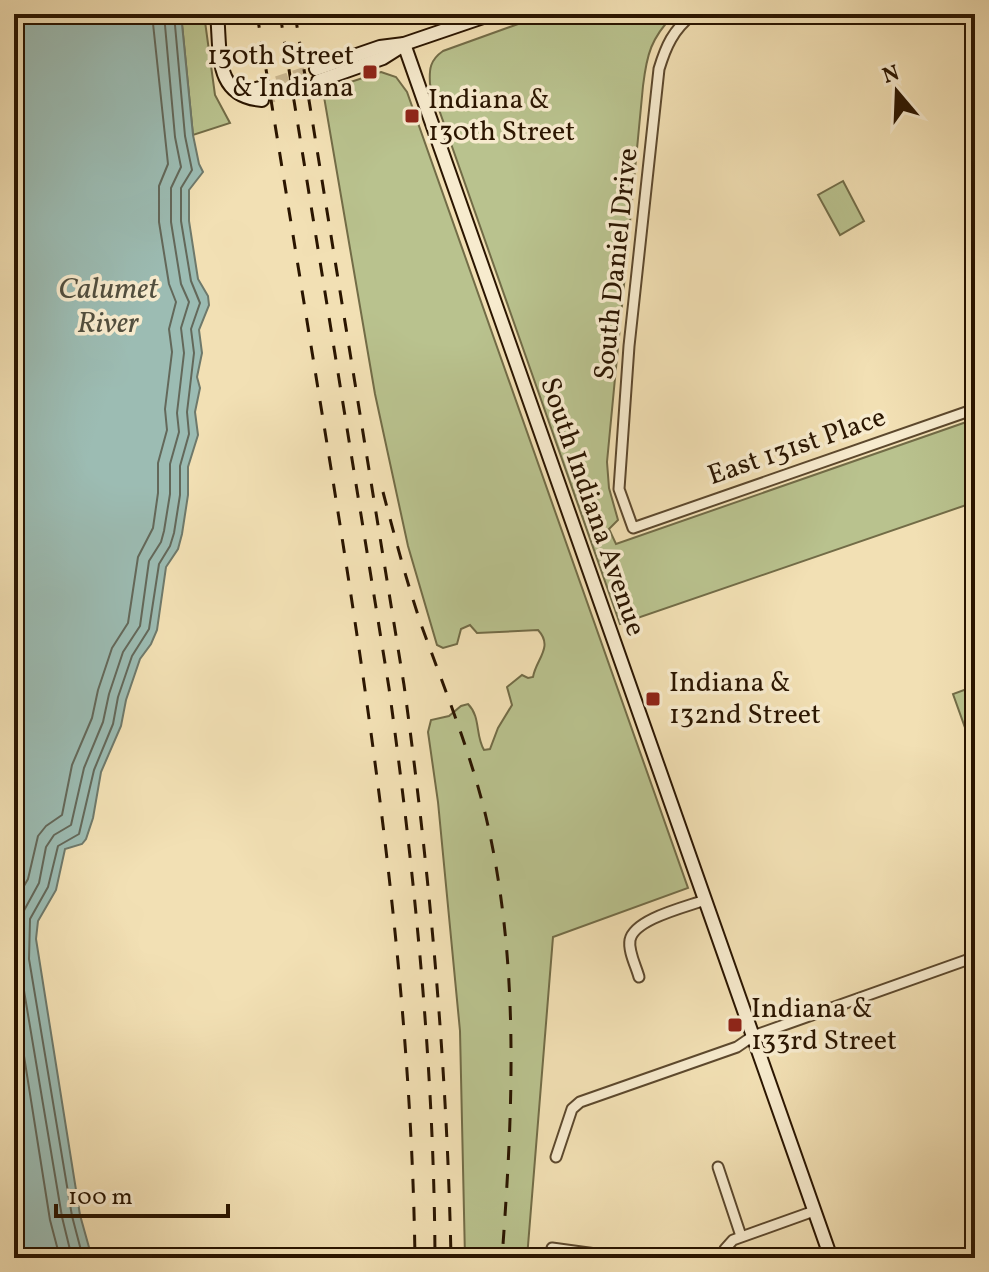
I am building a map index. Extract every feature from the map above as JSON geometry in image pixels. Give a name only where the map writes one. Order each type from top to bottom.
[{"type":"main road","points":[[217,14],[227,83],[247,99],[261,94]]},
{"type":"main road","points":[[317,75],[383,58],[404,44],[492,14]]},
{"type":"main road","name":"South Indiana Avenue","points":[[404,44],[831,1258]]},
{"type":"street","name":"South Daniel Drive","points":[[633,528],[619,489],[629,346],[659,69],[667,42],[693,14]]},
{"type":"street","name":"East 131st Place","points":[[633,528],[975,409]]},
{"type":"street","points":[[639,977],[630,947],[630,938],[636,929],[644,922],[705,900]]},
{"type":"street","points":[[556,1157],[572,1109],[580,1102],[737,1047],[753,1036],[974,961]]},
{"type":"street","points":[[718,1167],[741,1236]]},
{"type":"street","points":[[724,1253],[741,1236],[814,1211]]},
{"type":"street","points":[[552,1248],[596,1254],[600,1258]]},
{"type":"green space","points":[[181,14],[204,14],[215,95],[230,123],[193,135]]},
{"type":"green space","points":[[546,14],[674,14],[651,47],[643,86],[607,462],[609,488],[618,520],[609,529],[616,544],[975,419],[975,502],[620,624],[430,84],[431,65],[443,51]]},
{"type":"green space","points":[[381,72],[396,77],[407,92],[688,888],[553,937],[527,1258],[465,1258],[460,1031],[438,802],[428,732],[431,720],[449,716],[468,704],[475,715],[484,750],[490,749],[512,705],[507,687],[522,675],[533,677],[544,642],[538,630],[477,633],[470,625],[461,629],[457,644],[443,648],[437,645],[408,546],[375,394],[323,91]]},
{"type":"green space","points":[[843,181],[864,221],[840,235],[818,195]]},
{"type":"green space","points":[[975,686],[975,734],[968,736],[953,694]]},
{"type":"water","name":"Calumet River","points":[[14,14],[181,14],[193,135],[203,172],[189,190],[189,221],[198,279],[208,296],[209,305],[199,330],[202,353],[195,412],[198,435],[188,467],[188,495],[182,534],[178,549],[166,567],[157,630],[140,659],[121,726],[101,772],[86,839],[82,844],[65,849],[56,890],[38,921],[36,939],[80,1215],[92,1258],[14,1258]]},
{"type":"tunnel","points":[[260,88],[316,69]]},
{"type":"tunnel","points":[[262,100],[318,81]]},
{"type":"railway","points":[[257,14],[345,556],[387,856],[406,1056],[415,1258]]},
{"type":"railway","points":[[280,14],[398,759],[415,901],[427,1044],[435,1258]]},
{"type":"railway","points":[[295,14],[413,756],[441,1042],[451,1258]]},
{"type":"railway","points":[[383,492],[417,610],[472,768],[497,872],[509,981],[511,1036],[509,1147],[502,1258]]},
{"type":"place","name":"130th Street & Indiana","points":[[370,72]]},
{"type":"place","name":"Indiana & 130th Street","points":[[412,116]]},
{"type":"place","name":"Indiana & 132nd Street","points":[[653,699]]},
{"type":"place","name":"Indiana & 133rd Street","points":[[735,1025]]}]
